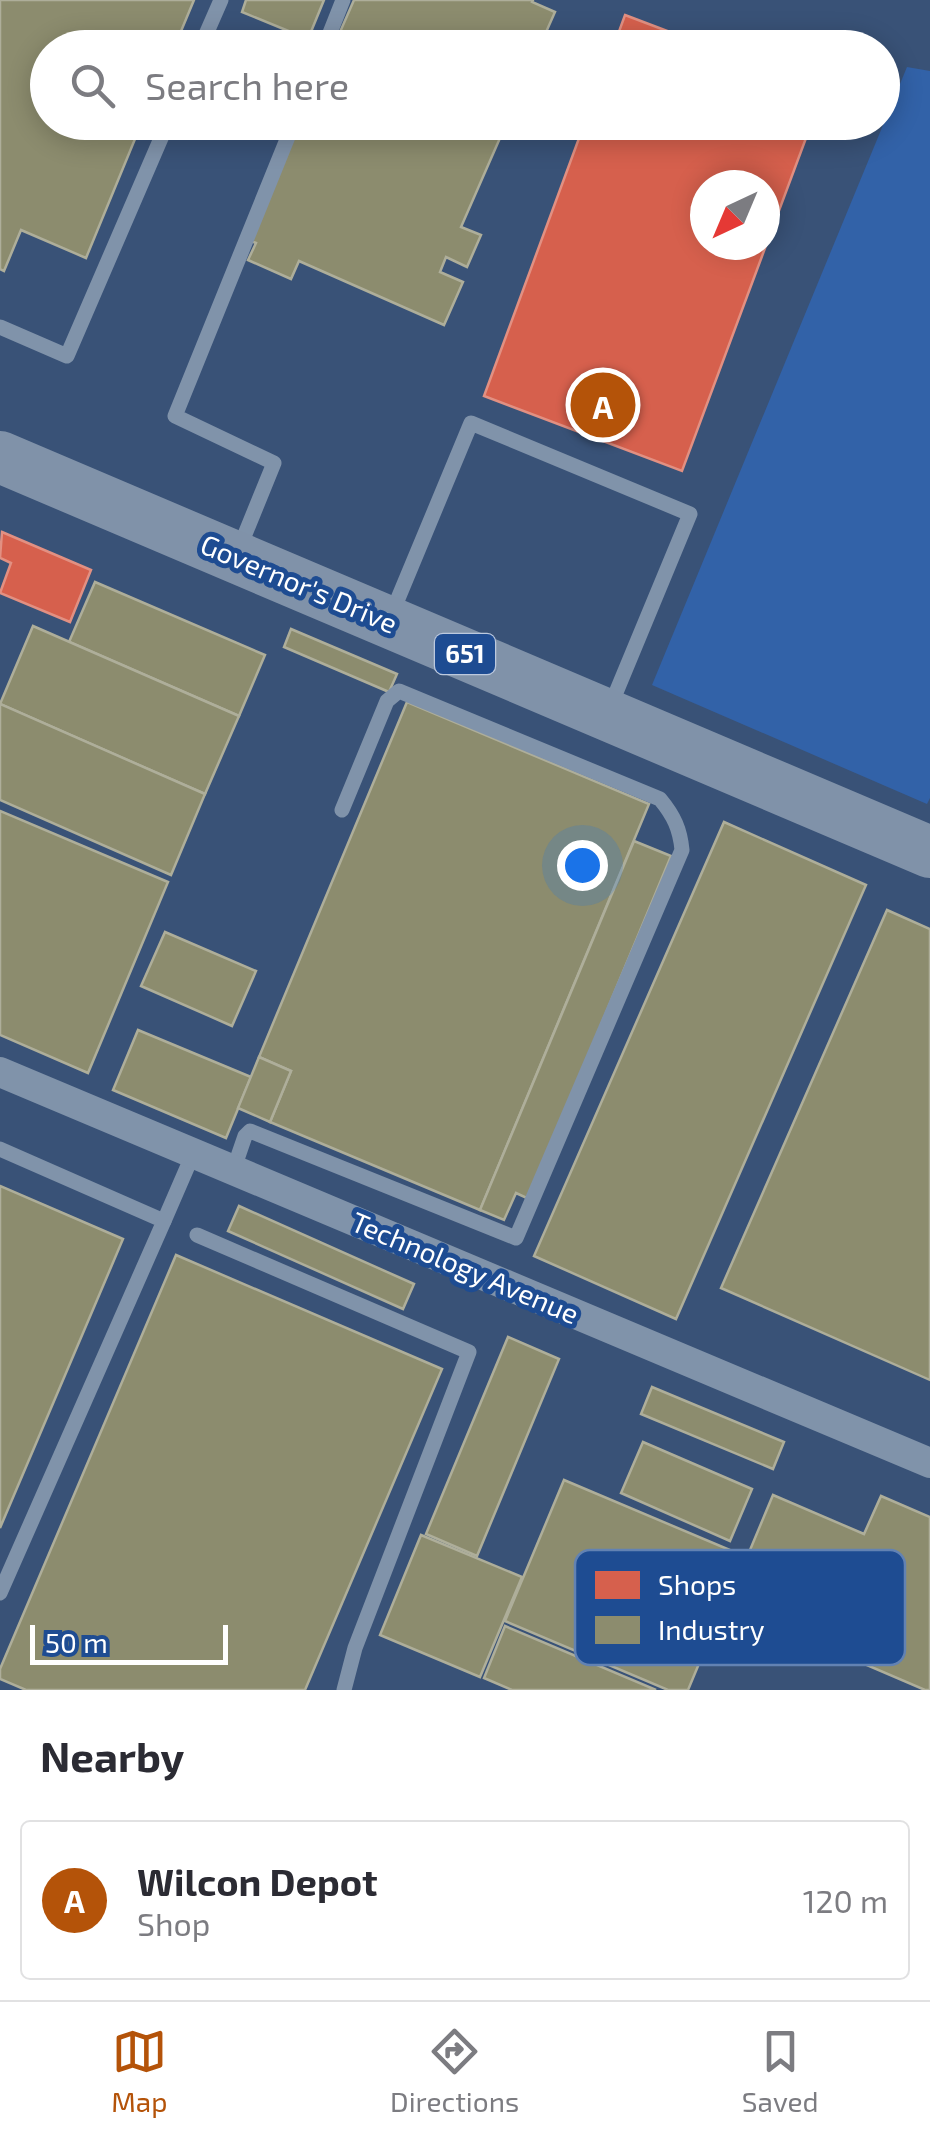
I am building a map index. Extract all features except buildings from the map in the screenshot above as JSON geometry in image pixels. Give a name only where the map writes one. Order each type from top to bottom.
[{"type":"highway","name":"Governor's Drive","points":[[0,456],[930,852]]},
{"type":"street","name":"Technology Avenue","points":[[0,1072],[930,1463]]},
{"type":"lane","points":[[208,30],[221,0]]},
{"type":"lane","points":[[331,30],[343,0]]},
{"type":"lane","points":[[0,328],[67,356],[160,140]]},
{"type":"lane","points":[[236,558],[274,462],[175,416],[287,140]]},
{"type":"lane","points":[[388,622],[471,423],[690,514],[607,715]]},
{"type":"lane","points":[[233,1171],[250,1131],[516,1238],[682,850],[681,834],[660,800],[399,691],[387,701],[342,810]]},
{"type":"lane","points":[[0,1149],[164,1221]]},
{"type":"lane","points":[[0,1593],[193,1154]]},
{"type":"lane","points":[[197,1236],[468,1352],[355,1648],[344,1690]]},
{"type":"shaded area","points":[[907,67],[930,71],[927,804],[652,685],[877,140],[900,140],[900,84]]},
{"type":"place","name":"Wilcon Depot","points":[[603,405]]}]
